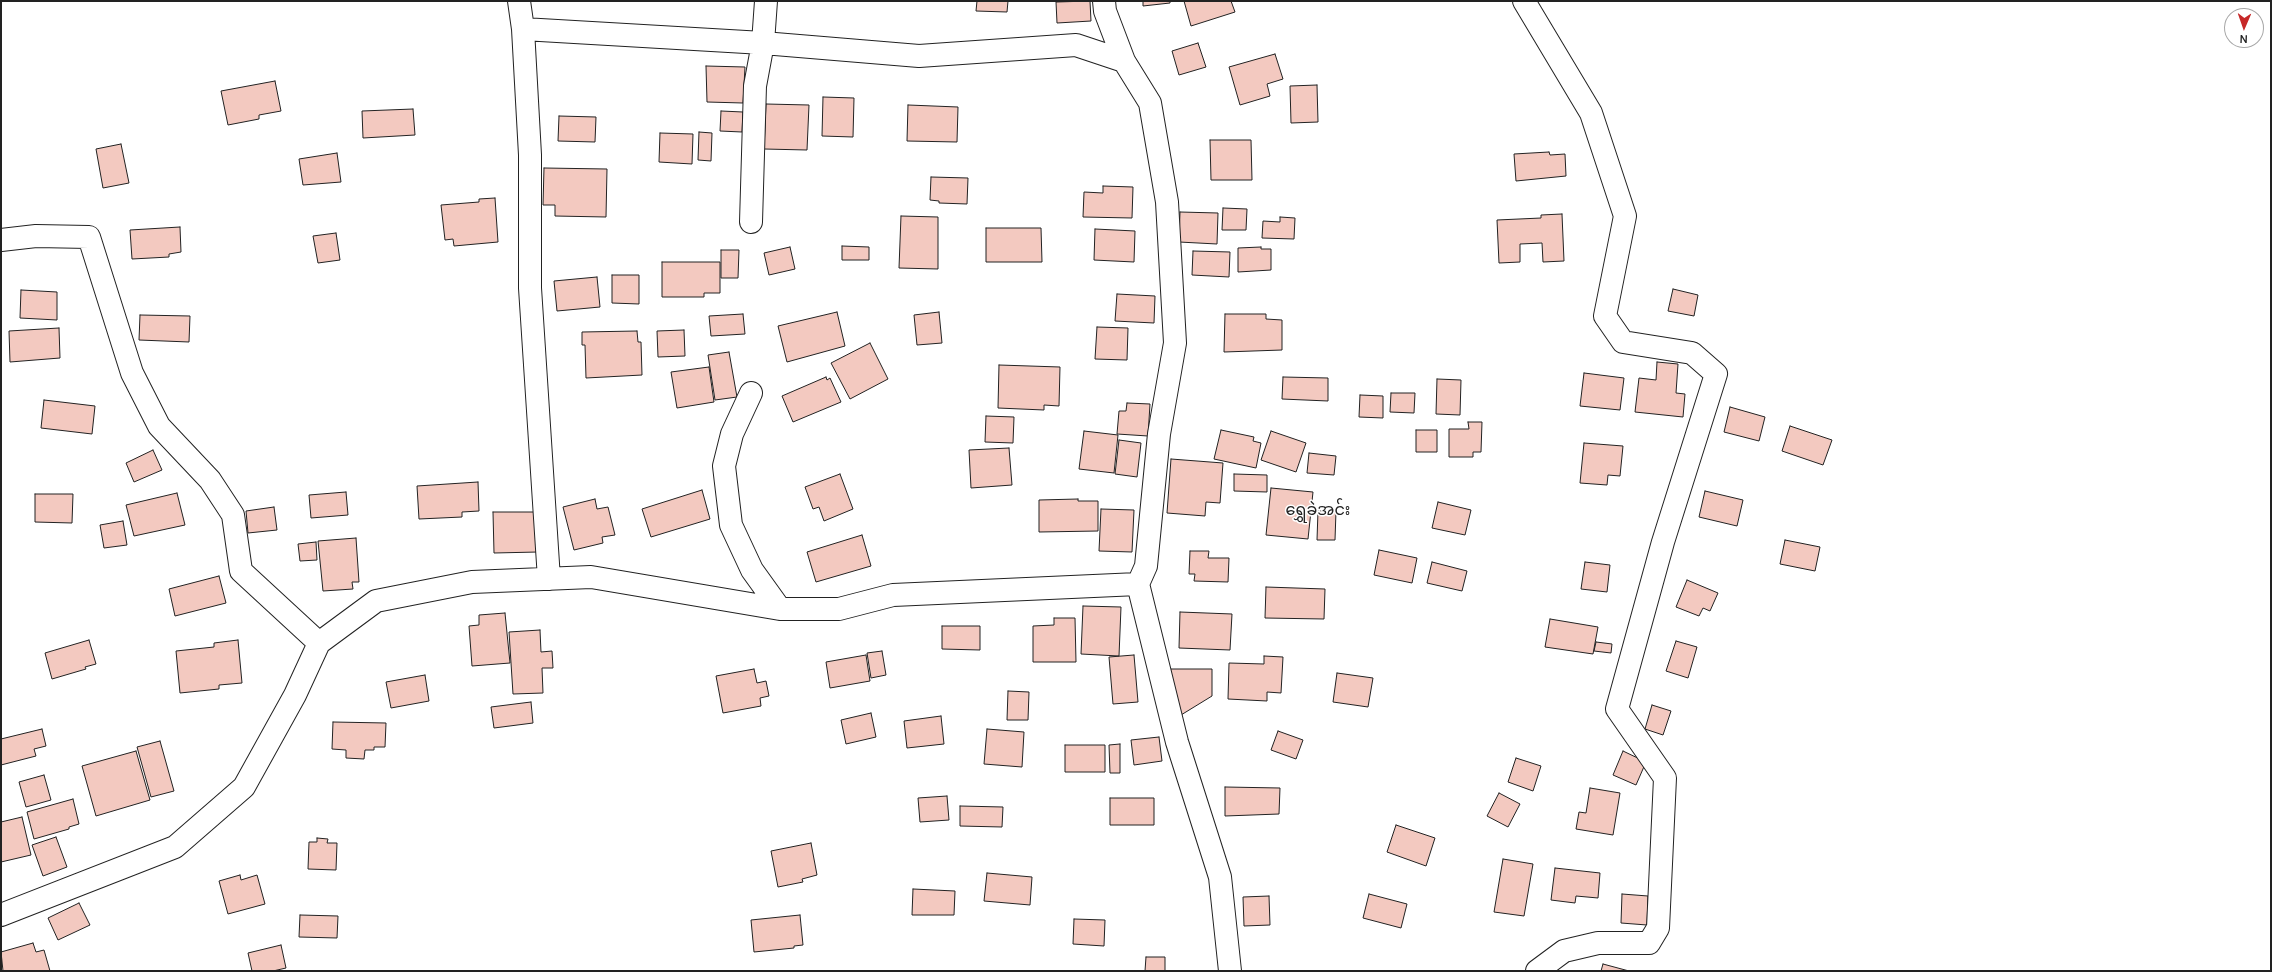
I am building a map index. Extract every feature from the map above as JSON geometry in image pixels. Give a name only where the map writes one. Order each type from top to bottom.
[{"type":"street","points":[[519,1],[523,29],[530,155],[530,288],[549,579]]},
{"type":"street","points":[[751,222],[754,86],[763,43],[766,1]]},
{"type":"street","points":[[1104,1],[1105,11],[1124,61],[1150,103],[1168,202],[1175,343],[1159,434],[1146,566],[1138,584],[1177,742],[1220,877],[1230,971]]},
{"type":"street","points":[[1524,1],[1591,113],[1625,216],[1605,316],[1623,342],[1692,353],[1716,374],[1663,542],[1617,709],[1665,778],[1658,928],[1648,943],[1598,943],[1564,951],[1537,971]]},
{"type":"street","points":[[523,29],[763,43],[919,56],[1076,45],[1124,61]]},
{"type":"street","points":[[1,240],[36,236],[89,236],[132,373],[159,426],[210,480],[234,515],[241,571],[319,642]]},
{"type":"street","points":[[751,393],[732,434],[724,466],[731,525],[752,570],[780,609]]},
{"type":"street","points":[[1,915],[175,848],[244,787],[295,695],[319,642],[376,601],[472,582],[591,577],[780,609],[839,609],[893,595],[1138,584]]},
{"type":"building","points":[[977,1],[1008,1],[1007,12],[976,11]]},
{"type":"building","points":[[1090,1],[1091,21],[1057,23],[1056,2]]},
{"type":"building","points":[[1143,1],[1170,1],[1170,3],[1143,6]]},
{"type":"building","points":[[1184,1],[1231,1],[1235,12],[1191,26]]},
{"type":"building","points":[[1198,43],[1206,67],[1179,75],[1172,51]]},
{"type":"building","points":[[1275,54],[1283,79],[1267,84],[1270,96],[1240,105],[1229,67]]},
{"type":"building","points":[[706,66],[745,67],[743,103],[707,102]]},
{"type":"building","points":[[275,81],[281,111],[259,115],[259,119],[228,125],[221,91]]},
{"type":"building","points":[[1317,85],[1318,122],[1291,123],[1290,86]]},
{"type":"building","points":[[823,97],[854,98],[853,137],[822,136]]},
{"type":"building","points":[[766,104],[809,105],[807,150],[764,149]]},
{"type":"building","points":[[908,105],[958,107],[957,142],[907,141]]},
{"type":"building","points":[[413,109],[415,135],[363,138],[362,111]]},
{"type":"building","points":[[721,111],[743,112],[742,132],[720,131]]},
{"type":"building","points":[[559,116],[596,117],[595,142],[558,141]]},
{"type":"building","points":[[699,132],[712,133],[711,161],[698,160]]},
{"type":"building","points":[[660,133],[693,134],[692,164],[659,162]]},
{"type":"building","points":[[1210,140],[1251,140],[1252,180],[1211,180]]},
{"type":"building","points":[[121,144],[129,183],[103,188],[96,149]]},
{"type":"building","points":[[1549,152],[1550,155],[1565,154],[1566,176],[1516,181],[1514,154]]},
{"type":"building","points":[[337,153],[341,182],[303,185],[299,159]]},
{"type":"building","points":[[544,168],[607,169],[606,217],[555,216],[555,205],[543,205]]},
{"type":"building","points":[[931,177],[968,178],[967,204],[939,203],[939,201],[930,200]]},
{"type":"building","points":[[1103,186],[1133,187],[1132,218],[1083,217],[1084,192],[1103,193]]},
{"type":"building","points":[[495,198],[498,242],[454,246],[453,239],[445,240],[441,205],[479,202],[479,199]]},
{"type":"building","points":[[1223,208],[1247,209],[1246,230],[1222,230]]},
{"type":"building","points":[[1180,212],[1218,213],[1217,244],[1179,242]]},
{"type":"building","points":[[1562,214],[1564,261],[1543,262],[1542,243],[1520,244],[1520,262],[1499,263],[1497,220],[1541,218],[1541,215]]},
{"type":"building","points":[[901,216],[938,217],[938,269],[899,268]]},
{"type":"building","points":[[1280,217],[1295,218],[1294,239],[1262,238],[1263,221],[1280,222]]},
{"type":"building","points":[[180,227],[181,252],[169,254],[169,257],[132,259],[130,230]]},
{"type":"building","points":[[986,228],[1041,228],[1042,262],[986,262]]},
{"type":"building","points":[[1095,229],[1135,231],[1134,262],[1094,260]]},
{"type":"building","points":[[336,233],[340,260],[318,263],[313,236]]},
{"type":"building","points":[[842,246],[869,247],[869,260],[842,260]]},
{"type":"building","points":[[790,247],[795,269],[769,275],[764,253]]},
{"type":"building","points":[[1261,247],[1261,249],[1271,249],[1271,270],[1238,272],[1238,248]]},
{"type":"building","points":[[721,250],[739,250],[738,278],[721,278]]},
{"type":"building","points":[[1193,251],[1230,252],[1229,277],[1192,275]]},
{"type":"building","points":[[662,262],[720,262],[720,293],[704,293],[704,297],[662,297]]},
{"type":"building","points":[[612,275],[639,275],[639,304],[612,303]]},
{"type":"building","points":[[597,277],[600,307],[557,311],[554,281]]},
{"type":"building","points":[[1673,289],[1698,295],[1694,316],[1668,311]]},
{"type":"building","points":[[21,290],[57,292],[57,320],[20,318]]},
{"type":"building","points":[[1117,294],[1155,296],[1154,323],[1115,321]]},
{"type":"building","points":[[837,312],[845,346],[787,362],[778,326]]},
{"type":"building","points":[[939,312],[942,343],[917,345],[914,315]]},
{"type":"building","points":[[743,314],[745,334],[711,336],[709,316]]},
{"type":"building","points":[[1225,314],[1266,314],[1266,319],[1282,320],[1282,350],[1224,352]]},
{"type":"building","points":[[140,315],[190,316],[189,342],[139,340]]},
{"type":"building","points":[[1097,327],[1128,328],[1127,360],[1095,359]]},
{"type":"building","points":[[59,328],[60,358],[10,362],[9,331]]},
{"type":"building","points":[[684,330],[685,356],[658,357],[657,331]]},
{"type":"building","points":[[637,331],[638,342],[641,342],[642,375],[586,378],[585,345],[582,345],[582,332]]},
{"type":"building","points":[[870,343],[888,379],[850,399],[831,363]]},
{"type":"building","points":[[729,352],[737,397],[715,400],[708,355]]},
{"type":"building","points":[[1657,362],[1678,364],[1676,393],[1685,394],[1683,417],[1635,412],[1639,378],[1656,380]]},
{"type":"building","points":[[999,365],[1060,367],[1059,406],[1044,405],[1044,410],[998,408]]},
{"type":"building","points":[[709,367],[714,402],[677,408],[671,372]]},
{"type":"building","points":[[1584,373],[1624,378],[1620,410],[1580,406]]},
{"type":"building","points":[[826,377],[827,380],[830,378],[841,402],[793,422],[782,396]]},
{"type":"building","points":[[1283,377],[1328,378],[1328,401],[1282,399]]},
{"type":"building","points":[[1437,379],[1461,380],[1460,415],[1436,414]]},
{"type":"building","points":[[1391,393],[1415,393],[1414,413],[1390,412]]},
{"type":"building","points":[[1360,395],[1383,396],[1383,418],[1359,417]]},
{"type":"building","points":[[44,400],[95,406],[92,434],[41,428]]},
{"type":"building","points":[[1127,403],[1150,404],[1148,436],[1117,434],[1119,411],[1126,411]]},
{"type":"building","points":[[1730,407],[1765,417],[1759,441],[1724,432]]},
{"type":"building","points":[[986,416],[1014,417],[1013,443],[985,442]]},
{"type":"building","points":[[1468,422],[1482,422],[1481,452],[1473,452],[1473,457],[1449,457],[1449,429],[1469,429]]},
{"type":"building","points":[[1790,426],[1832,440],[1823,465],[1782,451]]},
{"type":"building","points":[[1221,430],[1254,437],[1253,441],[1261,443],[1256,468],[1214,459]]},
{"type":"building","points":[[1416,430],[1437,430],[1437,452],[1416,452]]},
{"type":"building","points":[[1084,431],[1118,435],[1114,473],[1079,469]]},
{"type":"building","points":[[1271,431],[1306,443],[1296,472],[1261,460]]},
{"type":"building","points":[[1119,440],[1141,443],[1137,477],[1115,474]]},
{"type":"building","points":[[1584,443],[1623,446],[1620,476],[1608,475],[1607,485],[1580,483]]},
{"type":"building","points":[[1009,448],[1012,485],[971,488],[969,450]]},
{"type":"building","points":[[153,450],[162,470],[134,482],[126,463]]},
{"type":"building","points":[[1309,453],[1336,456],[1334,475],[1307,473]]},
{"type":"building","points":[[1171,459],[1223,463],[1220,503],[1206,502],[1205,516],[1167,513]]},
{"type":"building","points":[[840,474],[853,509],[824,521],[819,507],[813,509],[805,487]]},
{"type":"building","points":[[1234,474],[1267,475],[1267,492],[1234,491]]},
{"type":"building","points":[[478,482],[479,511],[462,512],[462,517],[419,519],[417,486]]},
{"type":"building","points":[[1271,488],[1313,492],[1308,539],[1266,535]]},
{"type":"building","points":[[702,490],[710,519],[651,537],[642,509]]},
{"type":"building","points":[[1705,491],[1743,500],[1737,526],[1699,517]]},
{"type":"building","points":[[346,492],[348,515],[311,518],[309,495]]},
{"type":"building","points":[[177,493],[185,525],[134,536],[126,505]]},
{"type":"building","points":[[35,494],[73,494],[72,523],[35,522]]},
{"type":"building","points":[[595,499],[597,509],[608,507],[615,535],[602,537],[603,543],[574,550],[563,507]]},
{"type":"building","points":[[1078,499],[1078,501],[1098,501],[1098,531],[1039,532],[1039,500]]},
{"type":"building","points":[[1438,502],[1471,510],[1465,535],[1432,528]]},
{"type":"building","points":[[274,507],[277,530],[248,533],[246,511]]},
{"type":"building","points":[[1101,509],[1134,510],[1132,552],[1099,551]]},
{"type":"building","points":[[1318,511],[1336,511],[1335,540],[1317,540]]},
{"type":"building","points":[[493,512],[538,512],[538,552],[494,553]]},
{"type":"building","points":[[123,521],[127,545],[104,548],[100,525]]},
{"type":"building","points":[[862,535],[871,566],[816,582],[807,552]]},
{"type":"building","points":[[356,538],[359,582],[352,582],[353,589],[323,591],[318,541]]},
{"type":"building","points":[[1785,540],[1820,547],[1815,571],[1780,564]]},
{"type":"building","points":[[316,542],[317,560],[300,561],[298,544]]},
{"type":"building","points":[[1379,550],[1417,558],[1412,583],[1374,575]]},
{"type":"building","points":[[1190,551],[1209,551],[1208,558],[1229,558],[1228,582],[1194,581],[1195,574],[1189,574]]},
{"type":"building","points":[[1432,562],[1467,571],[1462,591],[1427,583]]},
{"type":"building","points":[[1585,562],[1610,565],[1607,592],[1581,589]]},
{"type":"building","points":[[219,576],[226,603],[175,616],[169,589]]},
{"type":"building","points":[[1687,580],[1718,593],[1710,611],[1703,608],[1699,616],[1676,607]]},
{"type":"building","points":[[1266,587],[1325,589],[1324,619],[1265,618]]},
{"type":"building","points":[[1083,606],[1121,607],[1119,656],[1081,654]]},
{"type":"building","points":[[1180,612],[1232,614],[1230,650],[1179,648]]},
{"type":"building","points":[[505,613],[510,663],[472,666],[469,626],[479,625],[479,615]]},
{"type":"building","points":[[1054,618],[1075,618],[1076,662],[1033,662],[1033,626],[1054,625]]},
{"type":"building","points":[[1550,619],[1598,627],[1593,654],[1545,647]]},
{"type":"building","points":[[942,626],[980,626],[980,650],[942,649]]},
{"type":"building","points":[[540,630],[541,652],[552,651],[553,668],[542,668],[543,693],[513,694],[509,632]]},
{"type":"building","points":[[89,640],[96,664],[85,667],[86,669],[52,679],[45,653]]},
{"type":"building","points":[[238,640],[242,683],[219,685],[219,689],[180,693],[176,651],[214,647],[214,643]]},
{"type":"building","points":[[1676,641],[1697,647],[1688,678],[1666,671]]},
{"type":"building","points":[[1596,642],[1612,644],[1611,653],[1594,651]]},
{"type":"building","points":[[882,651],[886,675],[871,678],[867,653]]},
{"type":"building","points":[[866,655],[870,681],[830,688],[826,662]]},
{"type":"building","points":[[1134,655],[1138,702],[1113,704],[1109,657]]},
{"type":"building","points":[[1264,656],[1283,657],[1281,693],[1267,692],[1267,701],[1228,699],[1229,663],[1264,664]]},
{"type":"building","points":[[754,669],[757,683],[766,681],[769,696],[760,698],[761,706],[723,713],[716,676]]},
{"type":"building","points":[[1169,669],[1212,669],[1212,696],[1181,715]]},
{"type":"building","points":[[1337,673],[1373,678],[1368,707],[1333,702]]},
{"type":"building","points":[[425,675],[429,701],[391,708],[386,682]]},
{"type":"building","points":[[1008,691],[1029,692],[1028,720],[1007,720]]},
{"type":"building","points":[[531,702],[533,723],[494,728],[491,707]]},
{"type":"building","points":[[1652,705],[1671,711],[1663,735],[1645,729]]},
{"type":"building","points":[[871,713],[876,737],[846,744],[841,720]]},
{"type":"building","points":[[941,716],[944,744],[907,748],[904,721]]},
{"type":"building","points":[[333,722],[386,723],[385,747],[374,747],[374,750],[365,750],[364,759],[346,758],[346,750],[332,749]]},
{"type":"building","points":[[42,729],[46,746],[34,749],[36,756],[1,765],[1,739]]},
{"type":"building","points":[[987,729],[1024,732],[1022,767],[984,764]]},
{"type":"building","points":[[1278,731],[1303,740],[1296,759],[1271,750]]},
{"type":"building","points":[[1159,737],[1162,761],[1134,765],[1131,740]]},
{"type":"building","points":[[160,741],[174,791],[151,797],[137,747]]},
{"type":"building","points":[[1120,744],[1120,773],[1110,773],[1109,745]]},
{"type":"building","points":[[1065,745],[1105,745],[1105,772],[1065,772]]},
{"type":"building","points":[[136,751],[150,800],[96,816],[82,766]]},
{"type":"building","points":[[1623,751],[1646,762],[1636,785],[1613,775]]},
{"type":"building","points":[[1516,758],[1541,766],[1533,791],[1508,782]]},
{"type":"building","points":[[44,775],[51,800],[26,807],[19,782]]},
{"type":"building","points":[[1225,787],[1280,788],[1279,814],[1225,816]]},
{"type":"building","points":[[1590,788],[1620,793],[1613,835],[1576,829],[1579,812],[1586,813]]},
{"type":"building","points":[[1499,793],[1520,804],[1508,827],[1487,816]]},
{"type":"building","points":[[947,796],[949,820],[920,822],[918,798]]},
{"type":"building","points":[[1110,798],[1154,798],[1154,825],[1110,825]]},
{"type":"building","points":[[73,799],[79,824],[69,827],[69,829],[34,839],[27,812]]},
{"type":"building","points":[[960,806],[1003,807],[1002,827],[960,826]]},
{"type":"building","points":[[22,817],[31,855],[1,862],[1,822]]},
{"type":"building","points":[[1396,825],[1435,838],[1426,866],[1387,852]]},
{"type":"building","points":[[56,837],[67,867],[43,876],[32,845]]},
{"type":"building","points":[[317,838],[328,839],[327,843],[337,843],[336,870],[308,869],[309,842],[317,842]]},
{"type":"building","points":[[811,843],[817,875],[802,879],[803,882],[778,887],[771,851]]},
{"type":"building","points":[[1503,859],[1533,864],[1524,916],[1494,912]]},
{"type":"building","points":[[1555,868],[1600,873],[1598,898],[1576,896],[1575,903],[1551,900]]},
{"type":"building","points":[[987,873],[1032,877],[1030,905],[984,901]]},
{"type":"building","points":[[240,875],[241,880],[257,875],[265,904],[228,914],[219,881]]},
{"type":"building","points":[[913,889],[955,891],[954,915],[912,915]]},
{"type":"building","points":[[1369,894],[1407,904],[1401,928],[1363,918]]},
{"type":"building","points":[[1622,894],[1648,896],[1647,925],[1621,923]]},
{"type":"building","points":[[1269,896],[1270,925],[1244,926],[1243,897]]},
{"type":"building","points":[[79,903],[90,925],[58,940],[48,918]]},
{"type":"building","points":[[300,915],[338,916],[337,938],[299,937]]},
{"type":"building","points":[[800,915],[803,945],[794,946],[794,948],[754,952],[751,920]]},
{"type":"building","points":[[1074,919],[1105,920],[1104,946],[1073,944]]},
{"type":"building","points":[[33,943],[36,952],[44,950],[50,971],[3,971],[1,952]]},
{"type":"building","points":[[281,945],[286,968],[273,971],[252,971],[248,953]]},
{"type":"building","points":[[1146,957],[1165,957],[1165,971],[1145,971]]},
{"type":"building","points":[[1603,964],[1629,971],[1601,971]]},
{"type":"district","name":"ရွှေခဲအင်း","points":[[1318,511]]}]
